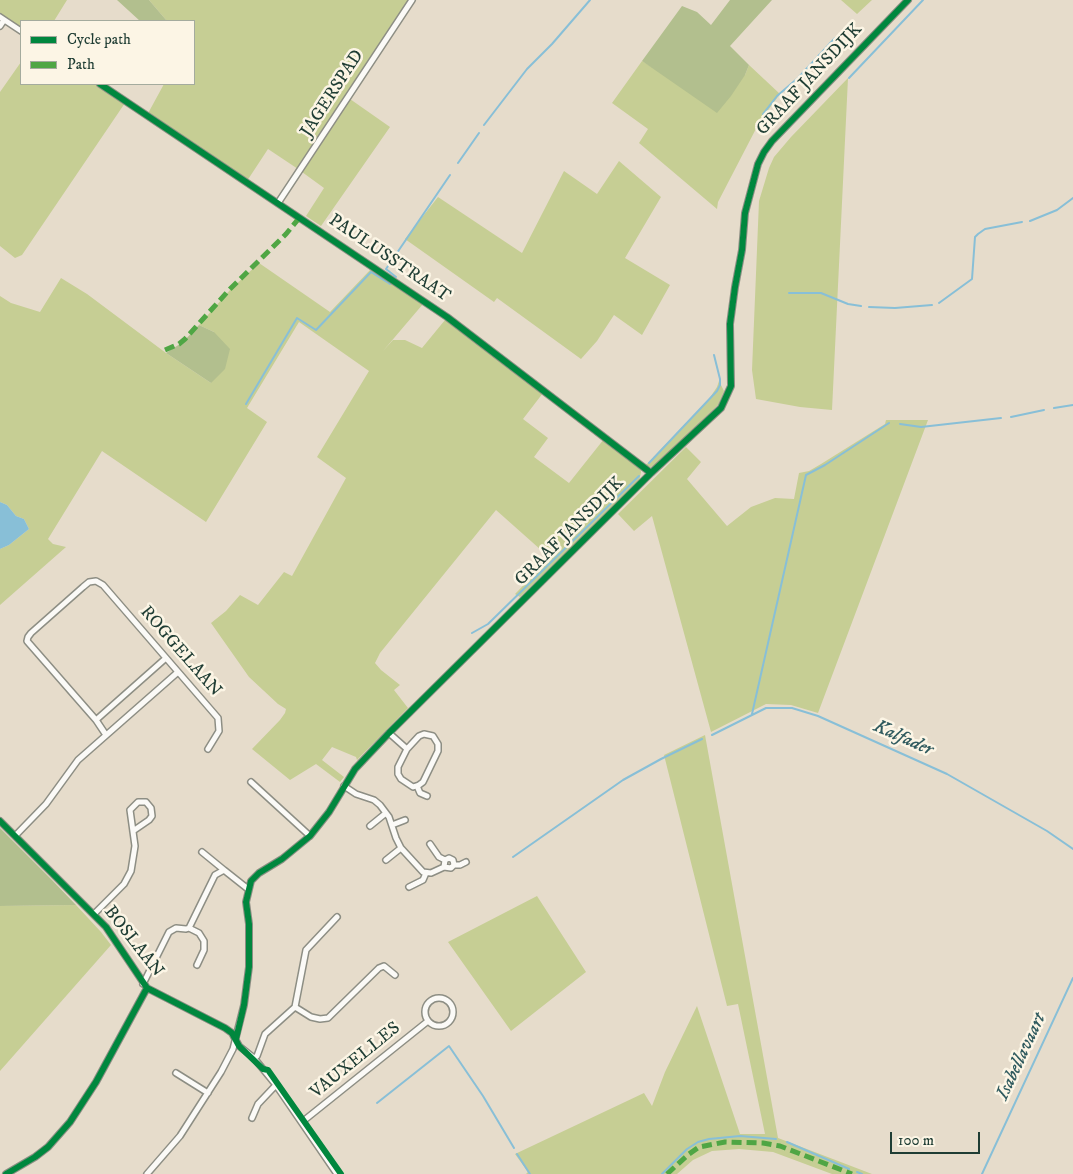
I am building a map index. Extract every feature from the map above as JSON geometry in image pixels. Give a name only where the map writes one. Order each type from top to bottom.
[{"type":"street","name":"JAGERSPAD","points":[[278,203],[412,0]]},
{"type":"street","name":"GRAAF JANSDIJK","points":[[248,888],[251,881],[259,873],[282,859],[310,836],[329,812],[344,786],[363,760],[389,733],[651,473],[721,408],[731,386],[730,324],[734,287],[742,250],[745,213],[752,183],[764,152],[772,141],[908,0]]},
{"type":"street","points":[[0,26],[2,18],[20,30]]},
{"type":"street","name":"PAULUSSTRAAT","points":[[101,85],[447,317],[651,473]]},
{"type":"street","name":"ROGGELAAN","points":[[96,720],[27,641],[28,637],[89,582],[96,581],[103,585],[218,718],[219,731],[208,749]]},
{"type":"street","points":[[106,735],[96,720],[166,658]]},
{"type":"street","points":[[15,836],[46,804],[78,760],[178,672]]},
{"type":"street","points":[[389,733],[407,749]]},
{"type":"street","points":[[424,734],[433,736],[438,744],[438,751],[423,782],[413,787],[401,779],[398,774],[401,759],[407,749],[419,736],[424,734]]},
{"type":"street","points":[[251,782],[310,836]]},
{"type":"street","points":[[344,786],[356,794],[374,800],[386,813],[402,848],[420,869],[426,873]]},
{"type":"street","points":[[416,786],[420,793],[426,796]]},
{"type":"street","points":[[94,914],[118,890],[131,871],[135,855],[130,810],[138,802],[146,802],[151,808],[152,816],[133,831]]},
{"type":"street","points":[[370,826],[386,813]]},
{"type":"street","points":[[392,826],[405,820]]},
{"type":"street","name":"BOSLAAN","points":[[0,821],[94,914],[117,942],[145,986],[225,1028],[236,1039],[239,1046],[254,1058],[276,1086],[337,1174]]},
{"type":"street","points":[[430,844],[439,857],[445,860],[452,859],[454,865]]},
{"type":"street","points":[[386,860],[402,848]]},
{"type":"street","points":[[147,1174],[180,1136],[230,1057],[244,1005],[248,967],[246,902],[248,888],[202,852]]},
{"type":"street","points":[[444,866],[445,860]]},
{"type":"street","points":[[444,866],[449,869],[454,865],[466,862]]},
{"type":"street","points":[[409,887],[423,880],[426,873],[444,866]]},
{"type":"street","points":[[189,928],[215,875],[224,870]]},
{"type":"street","points":[[254,1058],[257,1056],[265,1034],[295,1007],[306,950],[336,917]]},
{"type":"street","points":[[6,1174],[48,1148],[70,1122],[96,1082],[145,986],[169,932],[176,928],[189,928],[199,932],[204,941],[204,950],[197,965]]},
{"type":"street","points":[[295,1007],[311,1018],[328,1018],[379,968],[384,966],[394,975]]},
{"type":"street","points":[[442,998],[450,1004],[452,1014],[447,1023],[437,1026],[428,1020],[425,1010],[431,1000],[442,998]]},
{"type":"street","name":"VAUXELLES","points":[[302,1122],[428,1020]]},
{"type":"street","points":[[176,1073],[208,1093]]},
{"type":"street","points":[[252,1118],[258,1104],[276,1086]]},
{"type":"green space","points":[[0,0],[67,0],[55,20],[20,20],[20,33],[0,20]]},
{"type":"green space","points":[[117,0],[149,0],[166,20],[139,20]]},
{"type":"green space","points":[[149,0],[408,0],[298,169],[268,149],[245,184],[146,117],[163,85],[195,85],[195,20],[166,20]]},
{"type":"green space","points":[[730,0],[772,0],[730,46],[749,65],[745,75],[731,96],[717,113],[642,61],[682,6],[697,12],[711,25]]},
{"type":"green space","points":[[841,0],[872,0],[857,14]]},
{"type":"green space","points":[[642,61],[670,78],[745,75],[749,65],[780,94],[760,121],[718,202],[717,209],[639,143],[648,129],[612,103]]},
{"type":"green space","points":[[20,63],[20,85],[98,85],[125,103],[22,255],[15,258],[0,246],[0,92]]},
{"type":"green space","points":[[848,78],[832,410],[800,407],[756,399],[752,370],[759,201],[774,157]]},
{"type":"green space","points":[[350,99],[390,127],[321,226],[306,216],[324,188],[302,172]]},
{"type":"green space","points":[[619,161],[661,197],[625,258],[670,285],[642,335],[614,315],[597,341],[581,359],[497,298],[494,302],[405,239],[438,197],[522,253],[564,171],[597,194]]},
{"type":"green space","points":[[259,263],[330,312],[370,270],[423,304],[383,351],[393,340],[405,340],[422,348],[445,320],[543,393],[523,419],[548,438],[534,457],[569,483],[604,439],[640,468],[641,472],[639,482],[634,488],[631,488],[579,542],[520,597],[515,594],[550,558],[496,510],[380,653],[375,663],[400,685],[394,690],[408,708],[357,760],[356,757],[332,747],[322,760],[344,777],[340,782],[316,764],[290,780],[252,749],[280,720],[286,709],[249,677],[211,623],[226,611],[240,595],[258,605],[284,572],[292,576],[346,478],[317,457],[369,371],[299,322],[247,408],[267,422],[206,522],[102,451],[48,539],[53,544],[66,547],[0,605],[0,549],[9,545],[29,529],[24,519],[16,516],[7,505],[0,502],[0,296],[11,303],[40,312],[61,278],[87,294],[166,353],[211,383],[214,332],[199,325],[230,290]]},
{"type":"green space","points":[[199,325],[214,332],[230,349],[225,369],[211,383],[166,353],[183,342]]},
{"type":"green space","points":[[719,381],[724,391],[718,405],[656,465],[651,467],[645,466],[709,399]]},
{"type":"green space","points":[[886,420],[928,420],[818,713],[791,705],[766,704],[711,732],[652,516],[634,531],[618,514],[686,447],[701,462],[687,479],[727,526],[751,507],[775,498],[794,499],[799,473],[809,471],[821,464],[885,424]]},
{"type":"green space","points":[[705,735],[778,1138],[872,1174],[832,1174],[773,1152],[739,1149],[712,1151],[693,1160],[677,1174],[526,1174],[528,1172],[515,1154],[644,1093],[652,1106],[665,1072],[697,1006],[740,1134],[765,1134],[738,1004],[727,1006],[664,755]]},
{"type":"green space","points":[[0,828],[52,880],[76,905],[0,906]]},
{"type":"green space","points":[[537,896],[586,972],[511,1031],[448,942]]},
{"type":"green space","points":[[76,905],[111,945],[0,1071],[0,906]]},
{"type":"water","points":[[0,502],[7,505],[16,516],[24,519],[29,529],[9,545],[0,549]]},
{"type":"waterway","points":[[484,125],[527,69],[552,44],[590,0]]},
{"type":"waterway","points":[[849,78],[923,0]]},
{"type":"waterway","points":[[763,114],[777,96],[798,78],[835,38]]},
{"type":"waterway","points":[[458,163],[479,133]]},
{"type":"waterway","points":[[396,277],[386,269],[450,175]]},
{"type":"waterway","points":[[1030,221],[1057,210],[1073,198]]},
{"type":"waterway","points":[[939,303],[972,279],[975,237],[978,234],[985,229],[1022,222]]},
{"type":"waterway","points":[[246,404],[297,318],[316,330],[371,272],[390,284]]},
{"type":"waterway","points":[[789,293],[821,293],[848,304],[861,306]]},
{"type":"waterway","points":[[869,307],[895,308],[932,305]]},
{"type":"waterway","points":[[649,463],[717,391],[720,379],[714,355]]},
{"type":"waterway","points":[[1054,408],[1073,405]]},
{"type":"waterway","points":[[1011,417],[1044,410]]},
{"type":"waterway","points":[[900,424],[921,427],[1001,418]]},
{"type":"waterway","points":[[752,714],[806,475],[825,465],[889,423]]},
{"type":"waterway","points":[[472,633],[488,624],[639,476]]},
{"type":"waterway","name":"Kalfader","points":[[712,735],[766,708],[792,708],[818,716],[947,774],[1047,831],[1073,849]]},
{"type":"waterway","name":"Kalfader","points":[[513,857],[623,780],[702,739]]},
{"type":"waterway","name":"Isabellavaart","points":[[982,1174],[1073,978]]},
{"type":"waterway","points":[[377,1103],[449,1046],[483,1096],[514,1148]]},
{"type":"waterway","points":[[662,1174],[687,1149],[698,1142],[740,1136],[776,1139]]},
{"type":"waterway","points":[[787,1142],[849,1169]]},
{"type":"waterway","points":[[517,1154],[530,1174]]},
{"type":"waterway","points":[[857,1172],[862,1174]]},
{"type":"marked path","points":[[165,350],[185,339],[230,289],[286,234],[300,217]]},
{"type":"marked path","points":[[667,1174],[699,1147],[725,1142],[763,1143],[780,1146],[852,1174]]},
{"type":"cycle path","points":[[236,1039],[244,1005],[249,967],[249,924],[246,902],[251,881],[259,873],[282,859],[310,836],[329,812],[355,769],[389,733],[651,473],[721,408],[731,386],[730,324],[742,250],[745,213],[758,164],[772,141],[908,0]]},
{"type":"cycle path","points":[[101,85],[447,317],[651,473]]},
{"type":"cycle path","points":[[0,821],[106,927],[147,988],[225,1028],[232,1033],[239,1046],[263,1069],[268,1070],[341,1174]]},
{"type":"cycle path","points":[[6,1174],[48,1147],[70,1122],[96,1082],[147,988]]}]
